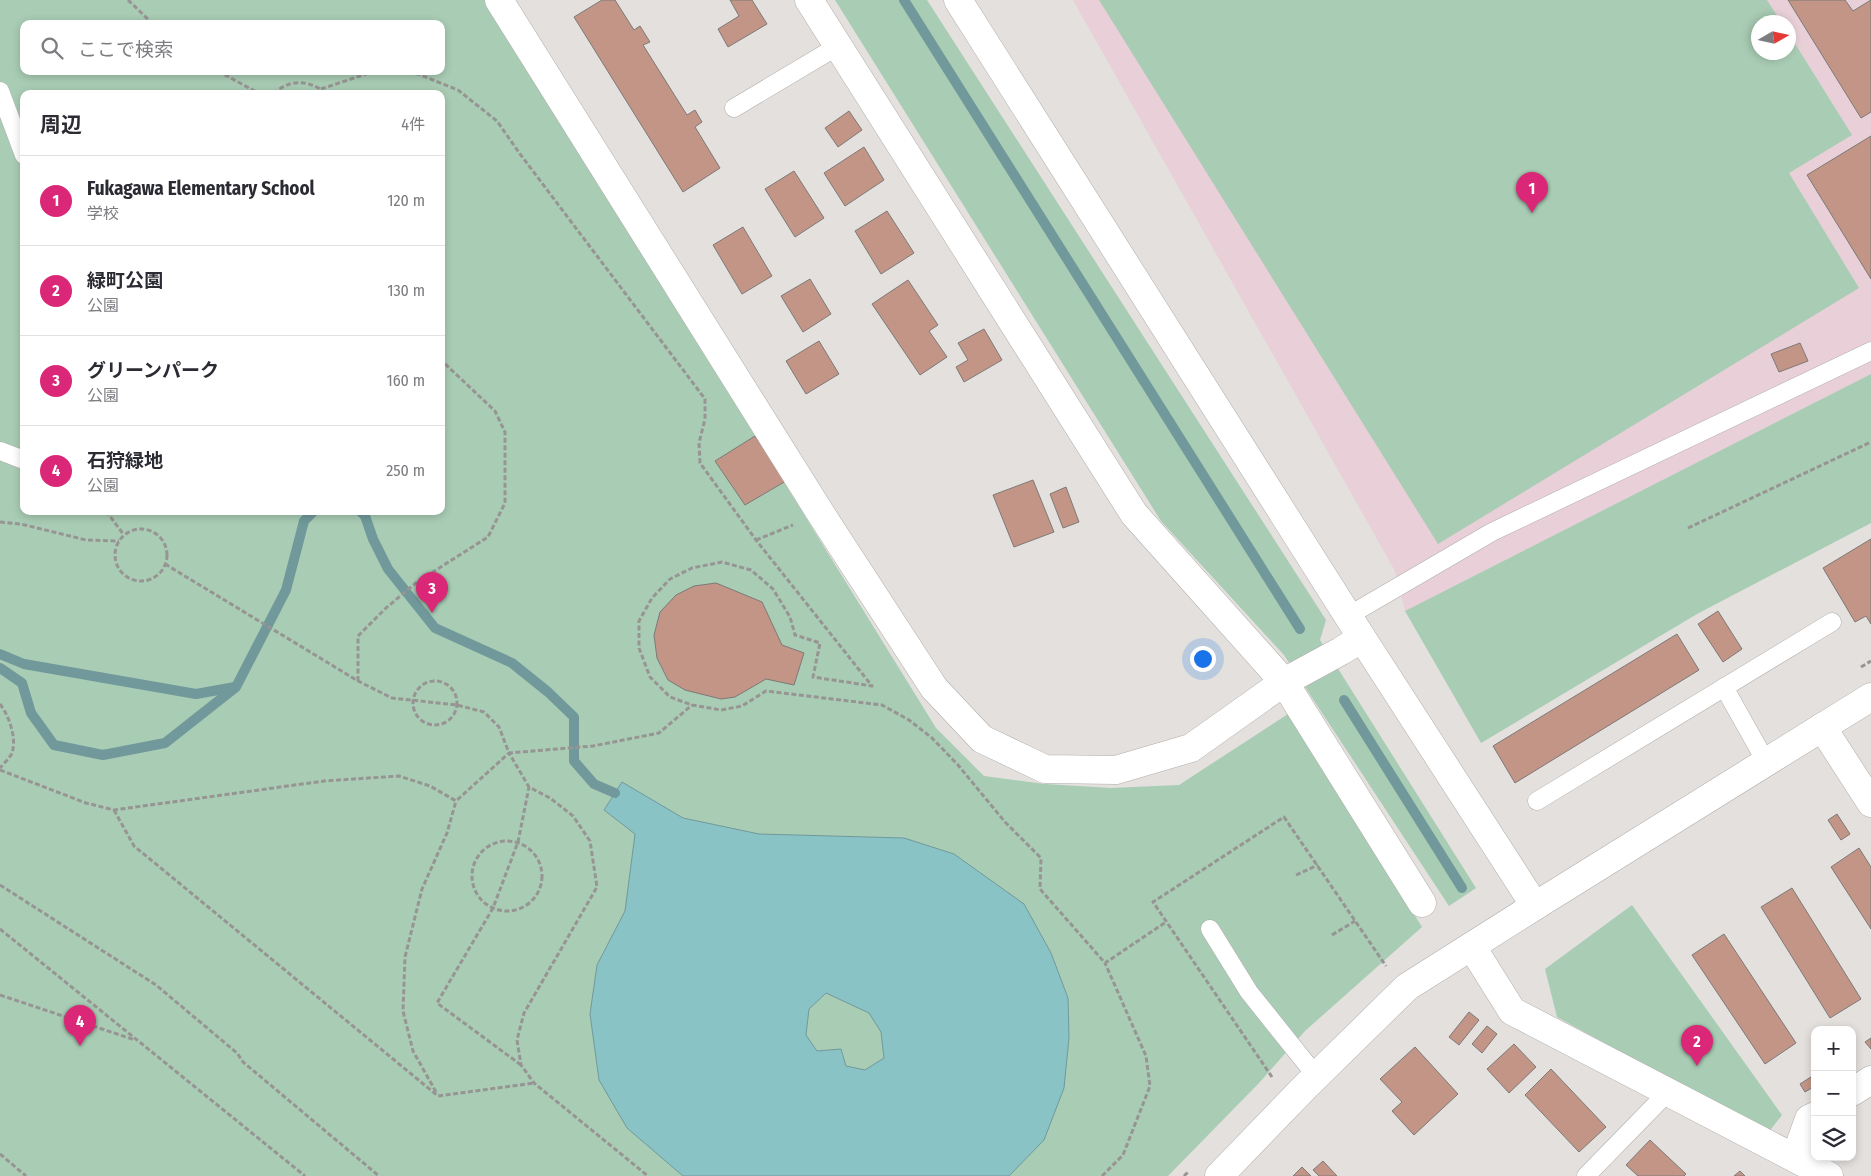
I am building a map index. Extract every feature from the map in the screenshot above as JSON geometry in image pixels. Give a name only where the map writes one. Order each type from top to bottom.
[{"type":"street","points":[[808,0],[1134,514],[1284,682],[1422,903]]},
{"type":"street","points":[[958,0],[1534,906]]},
{"type":"street","points":[[511,4],[821,514],[934,688],[982,739],[1044,769],[1116,770],[1191,748],[1284,682],[1341,651],[1355,627]]},
{"type":"street","points":[[1219,1176],[1407,987],[1871,697]]},
{"type":"street","points":[[1822,727],[1871,803]]},
{"type":"street","points":[[1472,947],[1512,1011],[1829,1176]]},
{"type":"street","points":[[1856,1089],[1871,1080]]},
{"type":"street","points":[[1795,1158],[1808,1120],[1811,1118]]},
{"type":"lane","points":[[734,108],[838,46]]},
{"type":"lane","points":[[0,91],[5,119],[20,147]]},
{"type":"lane","points":[[1355,627],[1492,532],[1871,351]]},
{"type":"lane","points":[[0,451],[20,458]]},
{"type":"lane","points":[[1537,801],[1832,622]]},
{"type":"lane","points":[[1724,687],[1766,762]]},
{"type":"lane","points":[[1210,929],[1249,992],[1317,1077]]},
{"type":"lane","points":[[1586,1176],[1668,1092]]},
{"type":"path","points":[[128,0],[150,20]]},
{"type":"path","points":[[225,75],[253,90]]},
{"type":"path","points":[[280,90],[287,85],[299,82],[321,89],[362,75]]},
{"type":"path","points":[[420,75],[458,90],[497,121],[705,399],[705,419],[699,443],[700,463],[756,540],[872,686],[813,677],[820,643],[794,635],[790,617],[773,589],[751,570],[722,562],[692,568],[670,579],[652,598],[639,621],[639,648],[650,678],[670,697],[692,705],[721,710],[742,706],[766,691],[882,705],[910,720],[932,738],[958,765],[1005,822],[1041,858],[1040,889],[1106,963],[1146,1056],[1150,1086],[1124,1155],[1102,1176]]},
{"type":"path","points":[[358,681],[358,636],[386,608],[417,582],[488,537],[505,503],[505,432],[495,411],[445,365]]},
{"type":"path","points":[[1688,528],[1871,442]]},
{"type":"path","points":[[756,540],[821,514]]},
{"type":"path","points":[[109,515],[124,535]]},
{"type":"path","points":[[0,522],[21,524],[86,540],[119,541]]},
{"type":"path","points":[[140,528],[156,533],[166,548],[165,564],[154,577],[146,580],[129,578],[118,566],[115,558],[119,541],[132,530],[140,528]]},
{"type":"path","points":[[165,564],[358,681],[392,698],[457,705],[484,712],[499,727],[509,753],[529,787],[550,798],[573,816],[590,841],[597,887],[524,1013],[517,1040],[520,1065]]},
{"type":"path","points":[[436,681],[443,682],[454,691],[457,705],[456,712],[451,719],[444,723],[430,725],[417,716],[413,701],[418,688],[423,684],[436,681]]},
{"type":"path","points":[[0,704],[4,709],[13,734],[12,753],[0,769],[86,803],[114,810],[324,781],[399,776],[430,786],[456,802]]},
{"type":"path","points":[[438,1096],[413,1051],[403,1011],[405,957],[422,889],[446,833],[456,802],[509,753],[593,746],[659,733],[692,705]]},
{"type":"path","points":[[529,787],[518,842],[493,908],[437,1003],[520,1065],[534,1083],[648,1176]]},
{"type":"path","points":[[114,810],[134,846],[438,1096],[534,1083]]},
{"type":"path","points":[[506,840],[518,842],[528,847],[536,855],[543,877],[541,888],[535,898],[526,906],[516,910],[504,911],[493,908],[483,902],[475,892],[472,881],[476,857],[484,848],[494,842],[506,840]]},
{"type":"path","points":[[1296,875],[1318,864]]},
{"type":"path","points":[[0,885],[156,985],[237,1053],[243,1062],[379,1176]]},
{"type":"path","points":[[1332,935],[1355,921]]},
{"type":"path","points":[[1106,963],[1166,922]]},
{"type":"path","points":[[0,929],[305,1176]]},
{"type":"path","points":[[0,995],[138,1041]]},
{"type":"path","points":[[0,1154],[26,1176]]},
{"type":"shaded area","points":[[1073,0],[1871,0],[1871,374],[1405,611],[1395,571]]},
{"type":"green space","points":[[0,0],[486,0],[936,728],[984,776],[1045,784],[1111,788],[1179,785],[1288,714],[1422,927],[1305,1031],[1259,1083],[1168,1176],[0,1176]]},
{"type":"green space","points":[[835,0],[927,0],[1326,620],[1320,640],[1476,888],[1449,906],[1284,655],[1161,521]]},
{"type":"green space","points":[[1099,0],[1767,0],[1777,15],[1751,15],[1751,60],[1796,60],[1796,45],[1852,135],[1789,173],[1859,288],[1438,544]]},
{"type":"green space","points":[[1871,374],[1871,523],[1697,614],[1481,743],[1405,611]]},
{"type":"green space","points":[[1632,905],[1782,1115],[1768,1133],[1557,1017],[1545,969]]},
{"type":"water","points":[[622,782],[683,818],[759,834],[904,838],[954,854],[1024,904],[1051,953],[1068,998],[1069,1038],[1064,1088],[1044,1140],[1009,1176],[683,1176],[627,1128],[599,1080],[590,1014],[597,965],[625,911],[635,834],[604,810]],"holes":[[[826,993],[869,1013],[881,1032],[884,1058],[865,1070],[846,1066],[841,1049],[817,1051],[806,1035],[809,1009]]]},
{"type":"building","points":[[602,0],[615,0],[634,30],[640,26],[650,42],[643,45],[687,115],[695,110],[702,122],[695,127],[720,168],[683,192],[574,17]]},
{"type":"building","points":[[730,0],[752,0],[767,24],[728,47],[718,29],[739,16]]},
{"type":"building","points":[[1788,0],[1845,0],[1853,11],[1871,0],[1871,112],[1861,118]]},
{"type":"building","points":[[849,111],[862,130],[838,147],[825,128]]},
{"type":"building","points":[[1871,136],[1871,279],[1807,175]]},
{"type":"building","points":[[864,147],[884,180],[845,206],[824,173]]},
{"type":"building","points":[[794,171],[824,218],[795,237],[765,189]]},
{"type":"building","points":[[887,211],[914,253],[881,274],[855,231]]},
{"type":"building","points":[[743,227],[772,276],[742,294],[713,245]]},
{"type":"building","points":[[810,279],[831,314],[803,332],[781,296]]},
{"type":"building","points":[[908,280],[938,325],[929,331],[947,357],[920,375],[872,304]]},
{"type":"building","points":[[984,329],[1002,360],[964,382],[956,367],[968,360],[958,343]]},
{"type":"building","points":[[819,341],[839,374],[806,394],[786,361]]},
{"type":"building","points":[[1800,343],[1808,361],[1779,372],[1771,354]]},
{"type":"building","points":[[755,436],[786,481],[745,505],[715,461]]},
{"type":"building","points":[[1033,480],[1054,532],[1014,547],[993,495]]},
{"type":"building","points":[[1066,487],[1079,522],[1063,528],[1050,494]]},
{"type":"building","points":[[1871,539],[1871,624],[1866,616],[1855,622],[1823,568]]},
{"type":"building","points":[[716,583],[762,602],[782,645],[804,653],[794,685],[766,679],[735,697],[721,699],[685,690],[668,680],[657,658],[654,635],[660,612],[676,595],[694,586]]},
{"type":"building","points":[[1718,611],[1742,649],[1723,662],[1698,624]]},
{"type":"building","points":[[1677,634],[1699,670],[1515,783],[1493,746]]},
{"type":"building","points":[[1837,814],[1850,834],[1841,840],[1828,820]]},
{"type":"building","points":[[1859,848],[1871,867],[1871,929],[1831,867]]},
{"type":"building","points":[[1792,888],[1861,999],[1830,1018],[1761,907]]},
{"type":"building","points":[[1724,934],[1796,1043],[1765,1064],[1692,955]]},
{"type":"building","points":[[1469,1012],[1479,1020],[1459,1045],[1449,1037]]},
{"type":"building","points":[[1487,1026],[1497,1034],[1482,1053],[1472,1044]]},
{"type":"building","points":[[1871,1038],[1871,1049],[1865,1042]]},
{"type":"building","points":[[1514,1044],[1536,1067],[1509,1093],[1487,1069]]},
{"type":"building","points":[[1415,1047],[1458,1094],[1414,1135],[1392,1111],[1402,1102],[1380,1079]]},
{"type":"building","points":[[1551,1069],[1606,1127],[1579,1152],[1525,1095]]},
{"type":"building","points":[[1811,1077],[1811,1088],[1805,1092],[1800,1084]]},
{"type":"building","points":[[1650,1140],[1686,1174],[1684,1176],[1638,1176],[1626,1165]]},
{"type":"building","points":[[1323,1161],[1337,1176],[1319,1176],[1313,1170]]},
{"type":"building","points":[[1302,1167],[1311,1176],[1293,1176]]},
{"type":"building","points":[[1740,1171],[1745,1176],[1734,1176]]},
{"type":"waterway","points":[[904,0],[1300,629]]},
{"type":"waterway","points":[[0,668],[22,683],[31,713],[54,745],[103,755],[165,743],[236,687],[286,590],[304,521],[310,515]]},
{"type":"waterway","points":[[364,515],[373,539],[388,569],[435,628],[512,663],[548,692],[574,717],[574,761],[594,784],[615,793]]},
{"type":"waterway","points":[[0,654],[24,664],[196,694],[235,687]]},
{"type":"waterway","points":[[1344,700],[1462,888]]},
{"type":"place","name":"Fukagawa Elementary School","points":[[1532,213]]},
{"type":"place","name":"グリーンパーク","points":[[432,613]]},
{"type":"place","name":"石狩緑地","points":[[80,1046]]},
{"type":"place","name":"緑町公園","points":[[1697,1066]]}]
